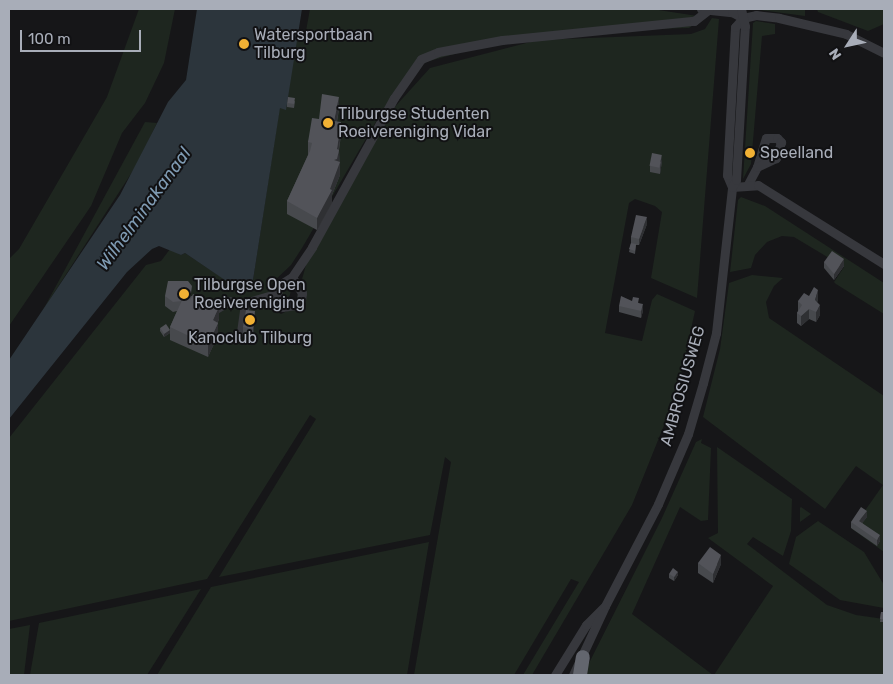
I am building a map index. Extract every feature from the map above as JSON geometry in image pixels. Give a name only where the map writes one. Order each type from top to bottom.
[{"type":"highway","points":[[580,675],[582,657]]},
{"type":"street","points":[[292,277],[302,293],[301,300],[296,305],[282,307],[277,303],[275,294],[278,286],[292,277],[316,240],[394,98],[421,59],[438,52],[502,40],[694,21],[704,9],[742,13],[757,12],[846,34],[884,53]]},
{"type":"street","name":"AMBROSIUSWEG","points":[[573,675],[604,606],[658,504],[688,434],[716,333],[732,187],[727,175],[735,37],[736,27],[742,13]]},
{"type":"street","points":[[748,184],[757,167]]},
{"type":"street","points":[[732,187],[748,184],[773,193],[884,264]]},
{"type":"street","points":[[208,313],[229,301],[244,304],[275,294]]},
{"type":"street","points":[[241,332],[244,304]]},
{"type":"street","name":"AMBROSIUSWEG","points":[[555,675],[586,626],[604,606]]},
{"type":"shaded area","points":[[139,9],[175,9],[164,63],[145,103],[122,133],[91,206],[9,326],[9,259],[19,249],[107,97]]},
{"type":"shaded area","points":[[310,9],[652,9],[704,17],[689,28],[565,31],[476,48],[426,62],[412,74],[381,113],[302,248],[291,265],[272,283],[267,303],[271,309],[281,314],[294,308],[311,247],[393,109],[430,68],[538,40],[691,34],[705,29],[712,18],[719,19],[697,298],[651,278],[662,212],[655,206],[635,199],[629,203],[605,333],[642,341],[652,300],[657,294],[695,311],[677,393],[632,505],[532,675],[523,675],[579,582],[571,579],[514,675],[414,675],[451,462],[445,457],[430,535],[219,577],[316,419],[310,415],[207,579],[9,621],[9,438],[146,265],[161,261],[170,249],[181,255],[185,253],[244,292],[253,280],[290,40],[296,32],[306,31]]},
{"type":"shaded area","points":[[805,9],[805,16],[761,10]]},
{"type":"shaded area","points":[[817,9],[884,9],[884,24],[868,31],[818,12]]},
{"type":"shaded area","points":[[756,21],[775,24],[775,34],[762,36],[751,164],[743,179],[753,23]]},
{"type":"shaded area","points":[[145,122],[157,123],[136,166],[43,310]]},
{"type":"shaded area","points":[[741,197],[765,206],[884,283],[884,314],[834,282],[844,267],[794,237],[782,236],[767,242],[755,255],[751,268],[730,272],[738,200]]},
{"type":"shaded area","points":[[752,275],[783,278],[774,286],[766,302],[769,318],[884,396],[884,552],[852,529],[883,485],[856,466],[825,509],[703,417],[720,349],[729,283]]},
{"type":"shaded area","points":[[289,280],[292,284],[290,295],[283,304],[274,292]]},
{"type":"shaded area","points":[[702,439],[701,443],[711,448],[708,520],[701,521],[680,507],[632,614],[713,675],[583,675],[662,518],[696,442]]},
{"type":"shaded area","points":[[717,447],[792,499],[791,531],[783,556],[753,537],[747,544],[827,605],[856,615],[884,619],[884,675],[714,675],[773,586],[708,538],[718,533]]},
{"type":"shaded area","points":[[800,508],[811,514],[800,522]]},
{"type":"shaded area","points":[[818,521],[864,552],[884,585],[884,608],[840,600],[789,564],[796,537]]},
{"type":"shaded area","points":[[429,542],[407,675],[157,675],[211,587]]},
{"type":"shaded area","points":[[201,589],[147,675],[30,675],[39,623]]},
{"type":"shaded area","points":[[30,625],[24,675],[9,675],[9,629]]},
{"type":"water","name":"Wilhelminakanaal","points":[[197,9],[302,9],[286,110],[280,108],[253,280],[244,293],[185,253],[181,255],[159,246],[152,249],[127,272],[9,419],[9,360],[120,195],[168,102],[186,80]]},
{"type":"building","points":[[322,94],[339,97],[334,121],[341,122],[337,149],[339,150],[337,159],[334,160],[340,162],[330,189],[332,190],[317,218],[287,201],[310,151],[312,143],[308,142],[312,118],[319,119]]},
{"type":"building","points":[[288,97],[295,98],[294,104],[287,103]]},
{"type":"building","points":[[652,153],[662,155],[659,168],[650,166]]},
{"type":"building","points":[[636,215],[647,217],[639,239],[631,237]]},
{"type":"building","points":[[631,243],[636,244],[635,251],[629,249]]},
{"type":"building","points":[[832,251],[844,259],[834,274],[824,262]]},
{"type":"building","points":[[168,281],[188,281],[192,286],[190,300],[190,297],[183,298],[182,301],[173,302],[165,296]]},
{"type":"building","points":[[814,287],[818,290],[815,300],[820,305],[816,312],[809,309],[801,316],[797,313],[802,305],[798,301],[804,293],[809,296]]},
{"type":"building","points":[[193,294],[219,307],[213,320],[218,323],[208,345],[170,327],[183,298],[190,297],[190,300]]},
{"type":"building","points":[[621,296],[632,301],[633,297],[639,298],[638,303],[643,304],[641,311],[619,306]]},
{"type":"building","points":[[246,310],[255,311],[253,329],[243,327]]},
{"type":"building","points":[[166,324],[170,330],[164,334],[160,328]]},
{"type":"building","points":[[861,507],[867,511],[859,521],[880,535],[877,540],[851,522]]},
{"type":"building","points":[[710,547],[721,555],[713,574],[698,563]]},
{"type":"building","points":[[673,568],[678,572],[674,577],[669,574]]},
{"type":"building","points":[[881,612],[884,612],[884,619],[880,619]]},
{"type":"place","name":"Watersportbaan Tilburg","points":[[244,44]]},
{"type":"place","name":"Tilburgse Studenten Roeivereniging Vidar","points":[[328,123]]},
{"type":"place","name":"Speelland","points":[[750,153]]},
{"type":"place","name":"Tilburgse Open Roeivereniging","points":[[184,294]]},
{"type":"place","name":"Kanoclub Tilburg","points":[[250,320]]}]
